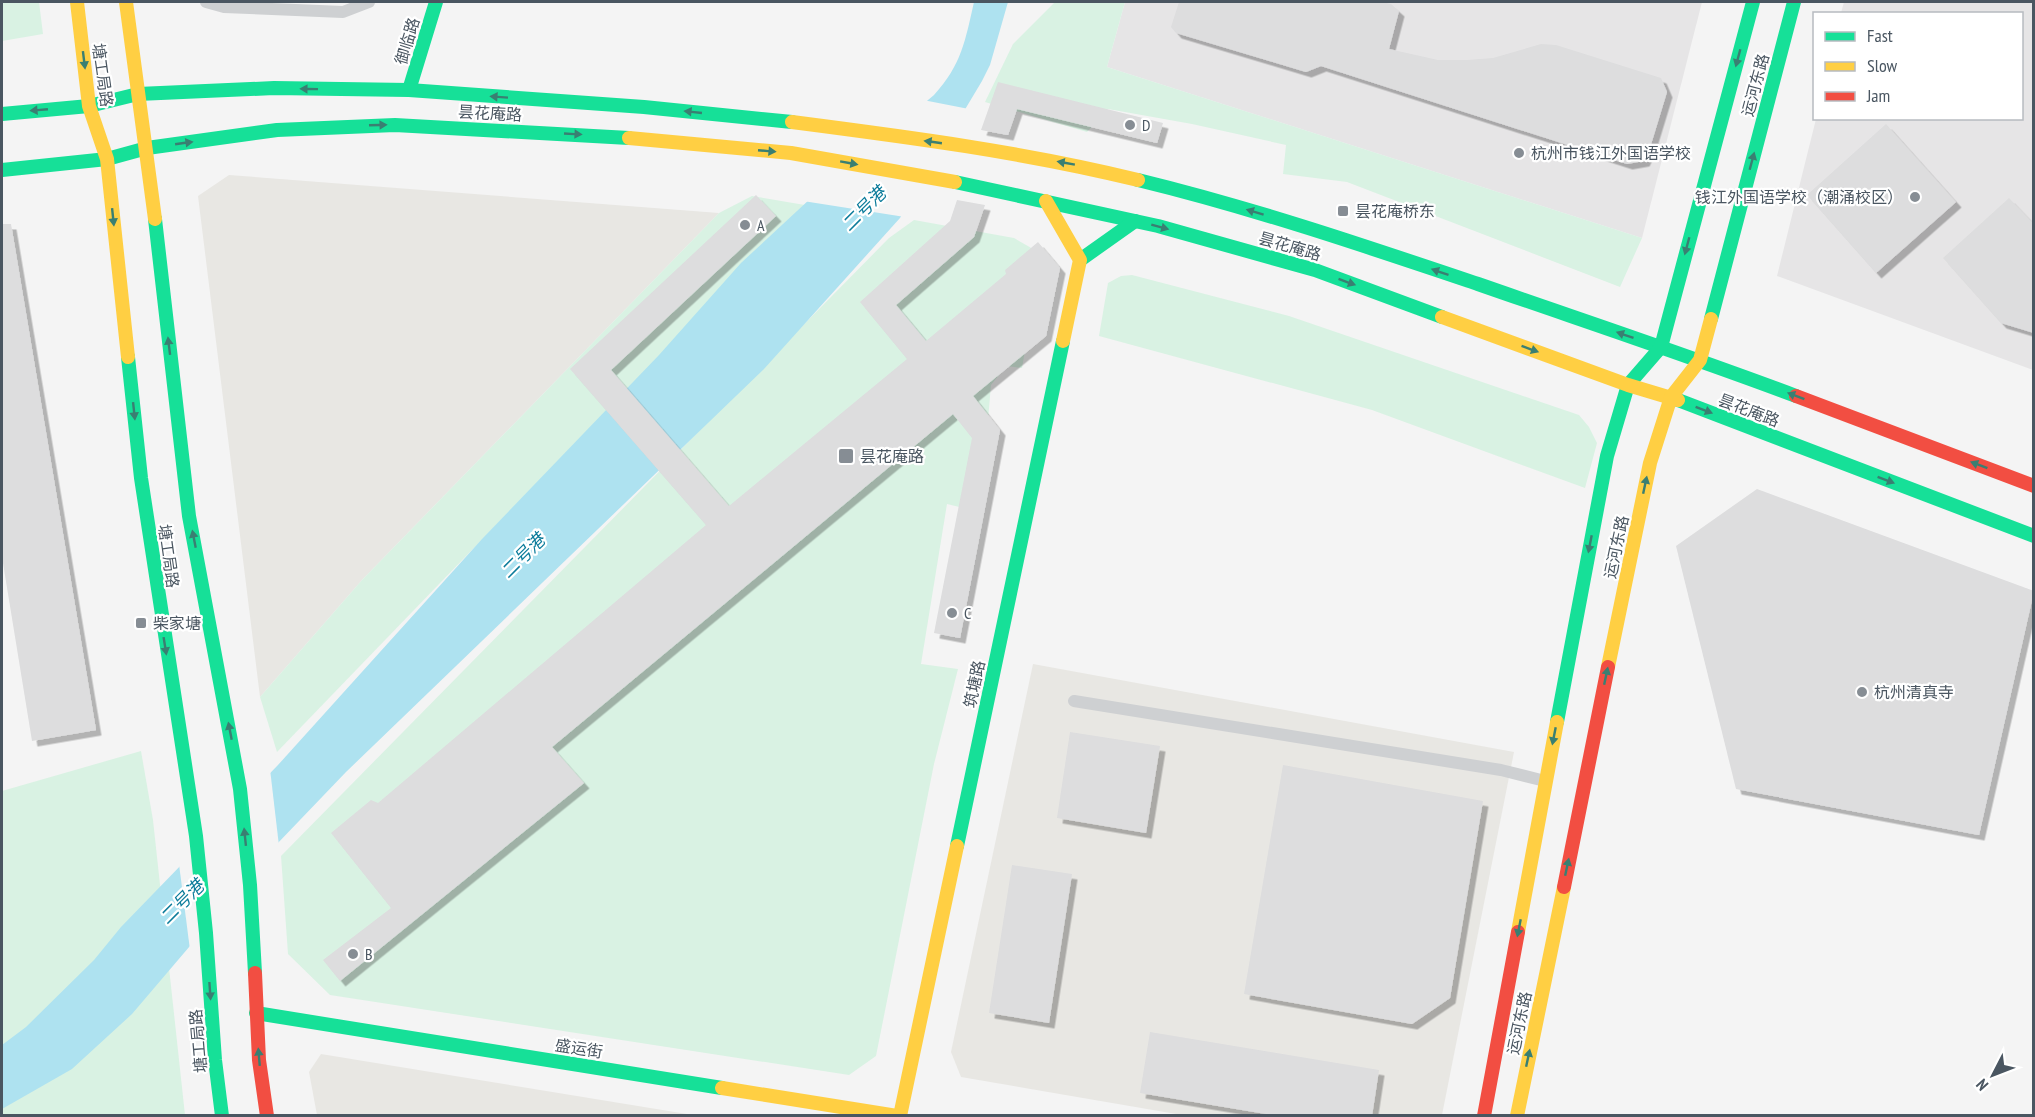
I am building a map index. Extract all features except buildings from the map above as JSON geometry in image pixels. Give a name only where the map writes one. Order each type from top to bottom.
[{"type":"main road","name":"塘工局路","points":[[77,2],[89,106],[107,159],[141,478],[196,836],[222,1116]]},
{"type":"main road","name":"塘工局路","points":[[126,2],[147,148],[189,516],[240,789],[250,885],[259,1060],[267,1116]]},
{"type":"main road","name":"御临路","points":[[409,90],[436,2]]},
{"type":"main road","name":"运河东路","points":[[1484,1116],[1607,456],[1628,386],[1660,347],[1753,2]]},
{"type":"main road","name":"运河东路","points":[[1516,1116],[1650,463],[1671,397],[1700,360],[1794,2]]},
{"type":"main road","name":"昙花庵路","points":[[2,114],[89,106],[138,94],[274,88],[409,90],[644,107],[793,122],[991,150],[1086,167],[1196,194],[1326,233],[1700,360],[2034,486]]},
{"type":"main road","name":"昙花庵路","points":[[2,170],[107,159],[147,148],[277,130],[395,124],[603,136],[791,153],[981,186],[1136,221],[1316,270],[1628,386],[1671,397],[2034,536]]},
{"type":"main road","points":[[1046,201],[1080,260],[1136,221]]},
{"type":"main road","name":"筑塘路","points":[[899,1116],[1080,260]]},
{"type":"main road","name":"盛运街","points":[[256,1013],[899,1116]]},
{"type":"lane","points":[[206,2],[224,7],[343,12],[369,2]]},
{"type":"lane","points":[[1074,701],[1501,770],[1546,781]]},
{"type":"shaded area","name":"杭州市钱江外国语学校","points":[[1125,2],[1702,2],[1642,238],[1107,67]]},
{"type":"shaded area","name":"钱江外国语学校（潮涌校区）","points":[[1844,2],[2033,2],[2033,370],[1777,276],[1816,120],[2023,120],[2023,12],[1841,12]]},
{"type":"shaded area","points":[[229,175],[719,213],[362,580],[260,697],[198,196]]},
{"type":"shaded area","points":[[1033,664],[1514,752],[1442,1115],[1182,1115],[961,1077],[951,1052]]},
{"type":"shaded area","points":[[321,1054],[693,1115],[317,1115],[309,1072]]},
{"type":"green space","points":[[2,2],[39,2],[43,34],[2,41]]},
{"type":"green space","points":[[1055,2],[1125,2],[1107,67],[1642,238],[1620,287],[1347,182],[1283,174],[1286,145],[1192,124],[1108,109],[1087,132],[985,102],[1013,44]]},
{"type":"green space","points":[[752,196],[805,205],[277,752],[260,697],[362,580],[719,213]]},
{"type":"green space","points":[[914,220],[1014,238],[1033,249],[1040,265],[1022,368],[1006,366],[991,385],[980,512],[947,504],[921,664],[958,669],[934,764],[876,1056],[849,1075],[330,995],[288,954],[281,856],[889,238]]},
{"type":"green space","points":[[1132,275],[1289,316],[1579,415],[1589,427],[1597,443],[1585,488],[1372,410],[1099,336],[1108,283],[1121,276]]},
{"type":"green space","points":[[141,751],[153,820],[185,1115],[2,1116],[2,791]]},
{"type":"water","name":"二号港","points":[[974,2],[1008,2],[990,65],[900,218],[764,369],[346,772],[276,845],[132,1014],[72,1069],[2,1109],[2,1045],[26,1027],[94,960],[121,927],[278,765],[482,539],[659,355],[741,263],[811,198],[934,95],[957,62]]},
{"type":"pier","points":[[923,100],[969,109],[905,217],[803,201]]},
{"type":"pier","points":[[270,769],[279,846],[190,950],[179,864]]},
{"type":"traffic: fast","points":[[409,90],[436,2]]},
{"type":"traffic: fast","points":[[1557,722],[1607,456],[1628,385],[1661,347],[1753,2]]},
{"type":"traffic: fast","points":[[1711,319],[1794,2]]},
{"type":"traffic: fast","points":[[2,114],[89,106],[138,94],[274,88],[409,90],[644,107],[792,122]]},
{"type":"traffic: fast","points":[[2,170],[107,159],[147,148],[277,130],[395,125],[629,138]]},
{"type":"traffic: fast","points":[[1138,180],[1266,215],[1393,256],[1796,396]]},
{"type":"traffic: fast","points":[[955,182],[1158,226],[1315,270],[1442,317]]},
{"type":"traffic: fast","points":[[155,219],[189,516],[240,789],[250,885],[255,973]]},
{"type":"traffic: fast","points":[[1080,260],[1135,221]]},
{"type":"traffic: fast","points":[[957,846],[1063,341]]},
{"type":"traffic: fast","points":[[128,357],[141,478],[196,836],[222,1116]]},
{"type":"traffic: fast","points":[[1678,400],[2034,536]]},
{"type":"traffic: fast","points":[[256,1013],[722,1088]]},
{"type":"traffic: slow","points":[[77,2],[89,106],[107,159],[128,357]]},
{"type":"traffic: slow","points":[[126,2],[155,219]]},
{"type":"traffic: slow","points":[[792,122],[1009,153],[1138,180]]},
{"type":"traffic: slow","points":[[629,138],[791,153],[955,182]]},
{"type":"traffic: slow","points":[[1046,201],[1080,260],[1063,341]]},
{"type":"traffic: slow","points":[[1442,317],[1628,385],[1678,400]]},
{"type":"traffic: slow","points":[[1608,667],[1650,463],[1671,397],[1700,360],[1711,319]]},
{"type":"traffic: slow","points":[[1518,932],[1557,722]]},
{"type":"traffic: slow","points":[[900,1116],[957,846]]},
{"type":"traffic: slow","points":[[1517,1116],[1564,887]]},
{"type":"traffic: slow","points":[[722,1088],[897,1116]]},
{"type":"traffic: jam","points":[[1796,396],[2034,486]]},
{"type":"traffic: jam","points":[[1564,887],[1608,667]]},
{"type":"traffic: jam","points":[[1484,1116],[1518,932]]},
{"type":"traffic: jam","points":[[255,973],[259,1060],[267,1116]]},
{"type":"place","name":"D","points":[[1130,125]]},
{"type":"place","name":"杭州市钱江外国语学校","points":[[1519,153]]},
{"type":"place","name":"钱江外国语学校（潮涌校区）","points":[[1915,197]]},
{"type":"place","name":"昙花庵桥东","points":[[1343,211]]},
{"type":"place","name":"A","points":[[745,225]]},
{"type":"place","name":"昙花庵路","points":[[846,456]]},
{"type":"place","name":"C","points":[[952,613]]},
{"type":"place","name":"柴家塘","points":[[141,623]]},
{"type":"place","name":"杭州清真寺","points":[[1862,692]]},
{"type":"place","name":"B","points":[[353,954]]}]
